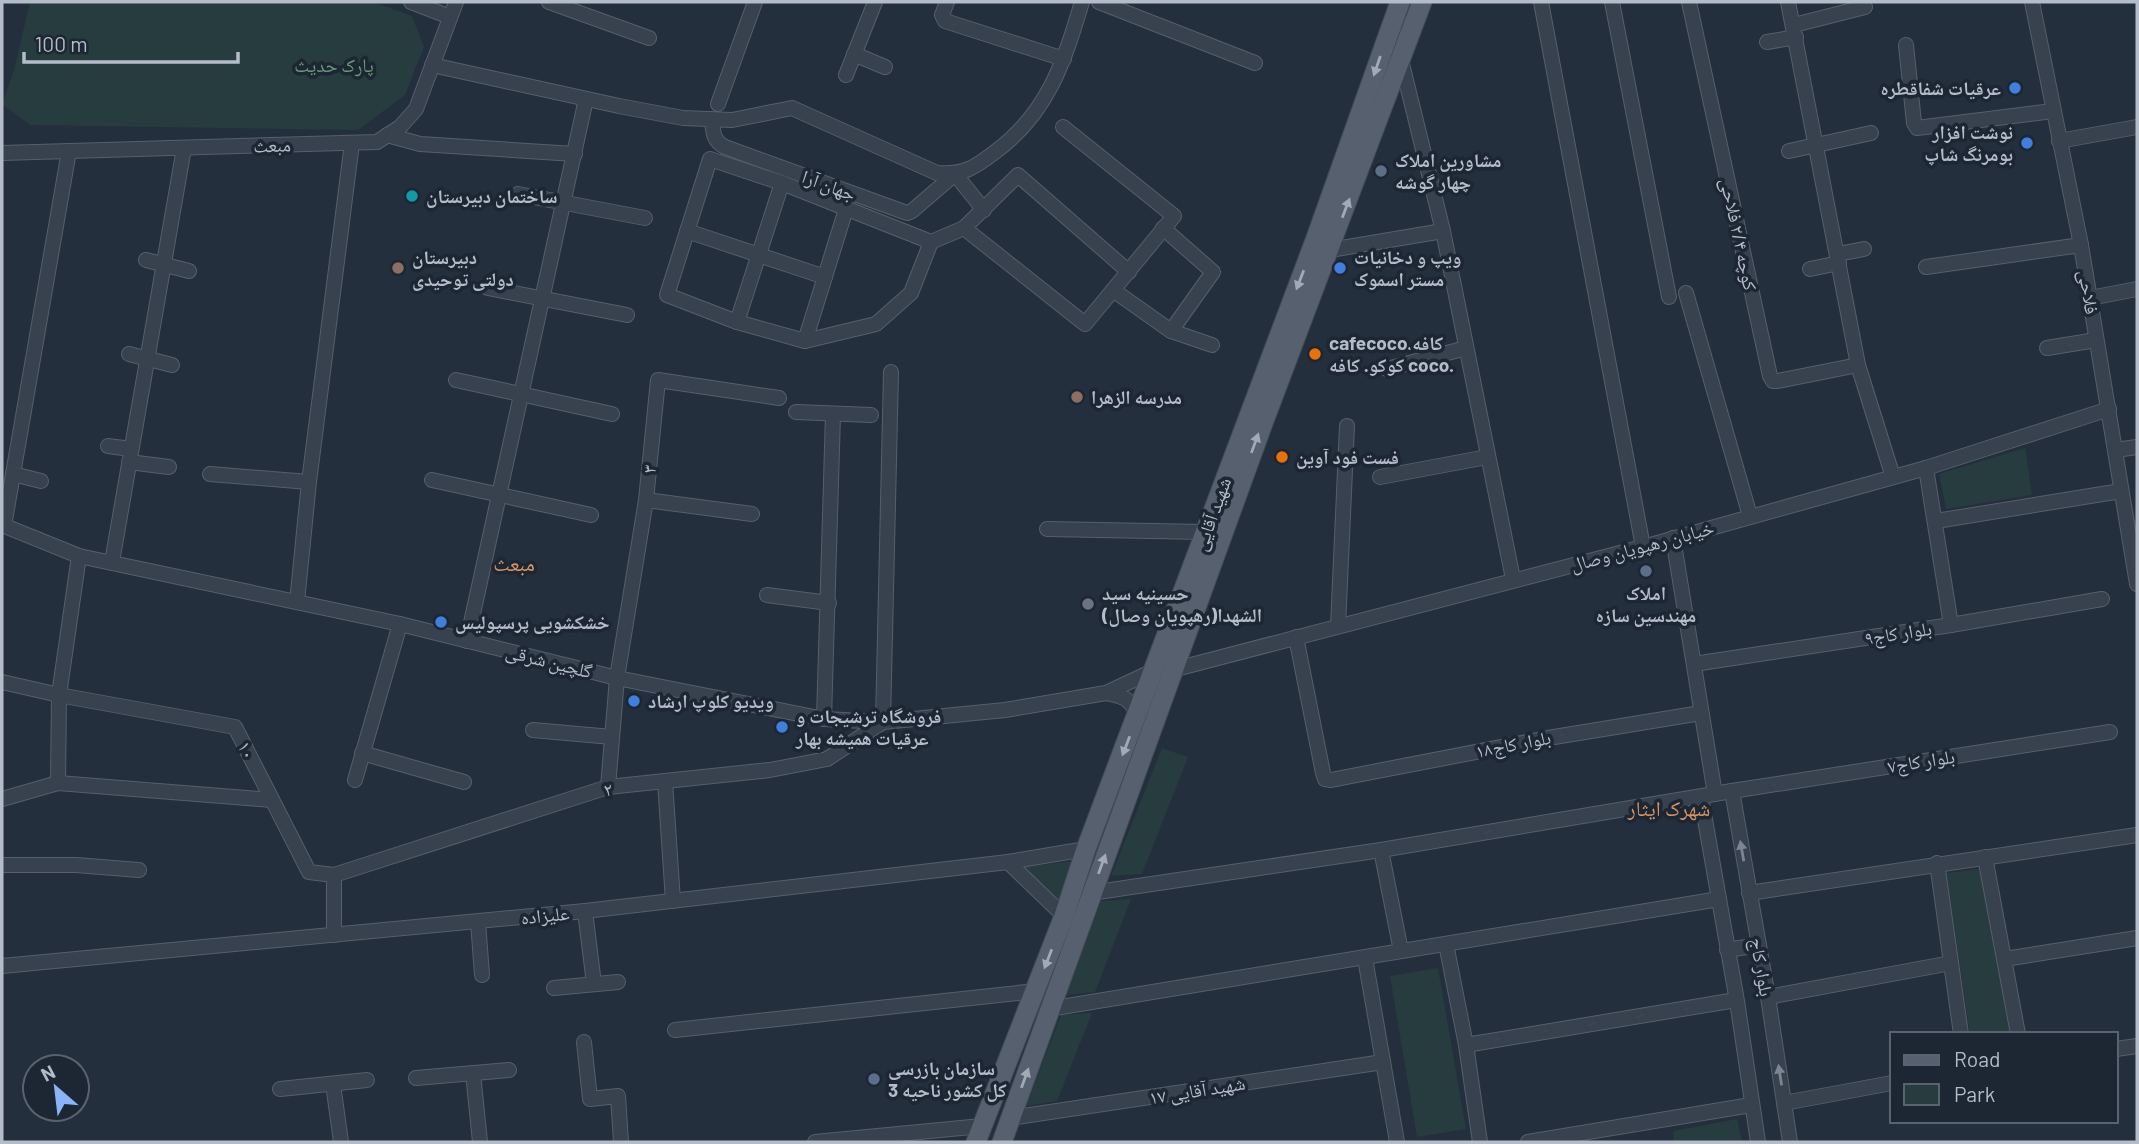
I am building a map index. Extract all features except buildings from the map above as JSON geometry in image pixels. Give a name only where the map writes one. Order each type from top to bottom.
[{"type":"main road","name":"شهید آقایی","points":[[979,1134],[1036,991],[1086,849],[1138,715],[1163,670],[1277,364],[1316,238],[1400,2]]},
{"type":"main road","name":"شهید آقایی","points":[[1002,1142],[1091,893],[1205,533],[1329,250],[1422,2]]},
{"type":"street","points":[[411,2],[450,17]]},
{"type":"street","name":"مبعث","points":[[2,153],[377,142],[400,127],[416,109],[456,2]]},
{"type":"street","points":[[549,2],[649,38]]},
{"type":"street","points":[[718,104],[755,2]]},
{"type":"street","points":[[846,75],[875,2]]},
{"type":"street","points":[[947,2],[943,18],[1065,60]]},
{"type":"street","name":"جهان آرا","points":[[712,119],[714,136],[719,144],[725,147],[907,213],[955,174],[973,169],[1025,126],[1042,105],[1065,60],[1082,2]]},
{"type":"street","points":[[1099,2],[1255,63]]},
{"type":"street","points":[[1541,2],[1643,547]]},
{"type":"street","points":[[1612,2],[1669,297]]},
{"type":"street","name":"کوچه ۲/۴ فلاحی","points":[[1689,2],[1770,376],[1773,381],[1778,382],[1858,365]]},
{"type":"street","points":[[1788,2],[1858,365],[1893,477]]},
{"type":"street","name":"فلاحی","points":[[2032,2],[2081,245],[2137,584]]},
{"type":"street","points":[[1767,42],[1865,8]]},
{"type":"street","points":[[1906,45],[1914,123],[1917,128],[2053,111]]},
{"type":"street","points":[[854,54],[885,67]]},
{"type":"street","points":[[1401,60],[1443,231],[1513,579]]},
{"type":"street","points":[[432,65],[683,118],[732,120],[792,108],[937,173],[955,174],[984,210]]},
{"type":"street","points":[[467,641],[586,99]]},
{"type":"street","points":[[964,229],[1085,324],[1174,216],[1063,127]]},
{"type":"street","points":[[2059,141],[2137,127]]},
{"type":"street","points":[[1789,151],[1871,133]]},
{"type":"street","points":[[387,135],[420,144],[575,154]]},
{"type":"street","points":[[296,602],[352,143]]},
{"type":"street","points":[[111,562],[184,148]]},
{"type":"street","points":[[3,526],[69,151]]},
{"type":"street","points":[[931,242],[911,293],[876,324],[806,341],[737,322],[667,295],[710,159],[782,183],[931,242],[964,229],[1018,175],[1129,272]]},
{"type":"street","points":[[737,322],[782,183]]},
{"type":"street","points":[[518,194],[645,218]]},
{"type":"street","points":[[806,341],[846,209]]},
{"type":"street","points":[[1163,228],[1213,272],[1171,331]]},
{"type":"street","points":[[1329,250],[1443,231]]},
{"type":"street","points":[[687,232],[825,277]]},
{"type":"street","points":[[1926,267],[2081,245]]},
{"type":"street","points":[[1810,269],[1864,249]]},
{"type":"street","points":[[146,260],[189,271]]},
{"type":"street","points":[[488,288],[627,315]]},
{"type":"street","points":[[2090,298],[2137,289]]},
{"type":"street","points":[[1113,290],[1171,331],[1212,345]]},
{"type":"street","points":[[1686,293],[1750,516]]},
{"type":"street","points":[[2047,348],[2096,340]]},
{"type":"street","points":[[1387,369],[1466,348]]},
{"type":"street","points":[[129,354],[172,365]]},
{"type":"street","points":[[883,722],[891,372]]},
{"type":"street","points":[[456,380],[612,414]]},
{"type":"street","name":"۳","points":[[608,787],[617,678],[646,500],[658,380],[779,398]]},
{"type":"street","name":"خیابان رهپویان وصال","points":[[1106,693],[1163,670],[1643,547],[1926,468],[2109,409]]},
{"type":"street","points":[[796,412],[871,415]]},
{"type":"street","points":[[824,719],[833,414]]},
{"type":"street","points":[[1338,626],[1347,426]]},
{"type":"street","points":[[108,446],[130,456],[169,467]]},
{"type":"street","points":[[2115,450],[2137,447]]},
{"type":"street","points":[[1380,477],[1487,457]]},
{"type":"street","points":[[1926,468],[1951,625]]},
{"type":"street","points":[[13,474],[41,481]]},
{"type":"street","points":[[210,474],[309,482]]},
{"type":"street","points":[[432,480],[591,514]]},
{"type":"street","points":[[1936,521],[2121,491]]},
{"type":"street","points":[[646,500],[752,514]]},
{"type":"street","name":"گلچین شرقی","points":[[3,526],[79,555],[400,624],[617,678],[824,719],[883,722],[1005,710],[1106,693]]},
{"type":"street","points":[[1047,529],[1205,533]]},
{"type":"street","name":"بلوار کاج","points":[[1673,538],[1701,713],[1719,898],[1758,1142]]},
{"type":"street","points":[[58,783],[59,695],[79,555]]},
{"type":"street","points":[[767,595],[829,603]]},
{"type":"street","name":"بلوار کاج۹","points":[[1694,664],[2102,599]]},
{"type":"street","points":[[355,780],[400,624]]},
{"type":"street","name":"بلوار کاج۱۸","points":[[1296,638],[1325,779],[1623,724],[1701,713]]},
{"type":"street","points":[[2,682],[59,695]]},
{"type":"street","points":[[1106,693],[1121,695],[1131,701],[1138,715]]},
{"type":"street","name":"۱۰","points":[[59,695],[236,727],[309,872],[334,875]]},
{"type":"street","name":"۲","points":[[334,875],[608,787],[770,770],[827,759],[883,722]]},
{"type":"street","points":[[533,730],[612,737]]},
{"type":"street","name":"بلوار کاج۷","points":[[1091,893],[1381,850],[1732,791],[2110,732]]},
{"type":"street","points":[[362,754],[464,782]]},
{"type":"street","points":[[665,782],[673,901]]},
{"type":"street","points":[[2,799],[58,783],[272,800]]},
{"type":"street","name":"بلوار کاج","points":[[1732,791],[1790,1142]]},
{"type":"street","points":[[1749,893],[2137,835]]},
{"type":"street","name":"علیزاده","points":[[2,966],[585,911],[1008,862],[1086,849]]},
{"type":"street","points":[[1381,850],[1401,951]]},
{"type":"street","points":[[1985,857],[2018,1032]]},
{"type":"street","points":[[1008,862],[1064,916]]},
{"type":"street","points":[[1937,863],[1961,1032]]},
{"type":"street","points":[[2,865],[76,864],[139,870]]},
{"type":"street","points":[[334,875],[334,935]]},
{"type":"street","points":[[1049,1009],[1719,898]]},
{"type":"street","points":[[585,911],[594,984]]},
{"type":"street","points":[[478,922],[482,975]]},
{"type":"street","points":[[2005,959],[2137,939]]},
{"type":"street","points":[[1446,944],[1466,1045],[1480,1142]]},
{"type":"street","points":[[1727,950],[1759,945]]},
{"type":"street","points":[[1365,958],[1397,1142]]},
{"type":"street","points":[[1768,997],[1951,964]]},
{"type":"street","points":[[554,988],[618,982]]},
{"type":"street","points":[[675,1030],[1036,991]]},
{"type":"street","points":[[1466,1045],[1736,1000]]},
{"type":"street","points":[[583,1042],[590,1099],[618,1096],[621,1142]]},
{"type":"street","points":[[2118,1049],[2137,1046]]},
{"type":"street","name":"شهید آقایی ۱۷","points":[[1010,1118],[1383,1062]]},
{"type":"street","points":[[416,1078],[509,1070]]},
{"type":"street","points":[[473,1073],[480,1142]]},
{"type":"street","points":[[280,1089],[367,1080]]},
{"type":"street","points":[[1784,1103],[1890,1083]]},
{"type":"street","points":[[333,1084],[341,1142]]},
{"type":"street","points":[[1528,1142],[1751,1105]]},
{"type":"street","points":[[815,1142],[979,1134]]},
{"type":"green space","name":"پارک حدیث","points":[[30,2],[373,2],[412,16],[424,47],[405,95],[358,130],[30,125],[2,104],[14,70]]},
{"type":"green space","points":[[2025,448],[2032,495],[1946,509],[1939,474]]},
{"type":"green space","points":[[1162,748],[1188,757],[1142,874],[1111,876]]},
{"type":"green space","points":[[1075,861],[1061,903],[1021,867]]},
{"type":"green space","points":[[1980,869],[2010,1032],[1970,1032],[1946,873]]},
{"type":"green space","points":[[1131,899],[1095,992],[1066,995],[1101,901]]},
{"type":"green space","points":[[1438,968],[1466,1129],[1417,1137],[1390,976]]},
{"type":"green space","points":[[1092,1013],[1057,1101],[1026,1106],[1061,1015]]},
{"type":"green space","points":[[1737,1119],[1742,1142],[1674,1142],[1673,1131]]},
{"type":"place","name":"عرقیات شفاقطره","points":[[2015,88]]},
{"type":"place","name":"نوشت افزار بومرنگ شاپ","points":[[2027,143]]},
{"type":"place","name":"مشاورین املاک چهار گوشه","points":[[1381,171]]},
{"type":"place","name":"ساختمان دبیرستان","points":[[412,196]]},
{"type":"place","name":"دبیرستان دولتی توحیدی","points":[[398,268]]},
{"type":"place","name":"ویپ و دخانیات مستر اسموک","points":[[1340,268]]},
{"type":"place","name":"cafecoco.کافه کوکو. کافه coco.","points":[[1315,354]]},
{"type":"place","name":"مدرسه الزهرا","points":[[1077,397]]},
{"type":"place","name":"فست فود آوین","points":[[1282,457]]},
{"type":"place","name":"املاک مهندسین سازه","points":[[1646,571]]},
{"type":"place","name":"حسینیه سید الشهدا(رهپویان وصال)","points":[[1088,604]]},
{"type":"place","name":"خشکشویی پرسپولیس","points":[[441,622]]},
{"type":"place","name":"ویدیو کلوپ ارشاد","points":[[634,701]]},
{"type":"place","name":"فروشگاه ترشیجات و عرقیات همیشه بهار","points":[[782,727]]},
{"type":"place","name":"سازمان بازرسی کل کشور ناحیه 3","points":[[874,1079]]},
{"type":"district","name":"مبعث","points":[[514,564]]},
{"type":"district","name":"شهرک ایثار","points":[[1669,809]]}]
